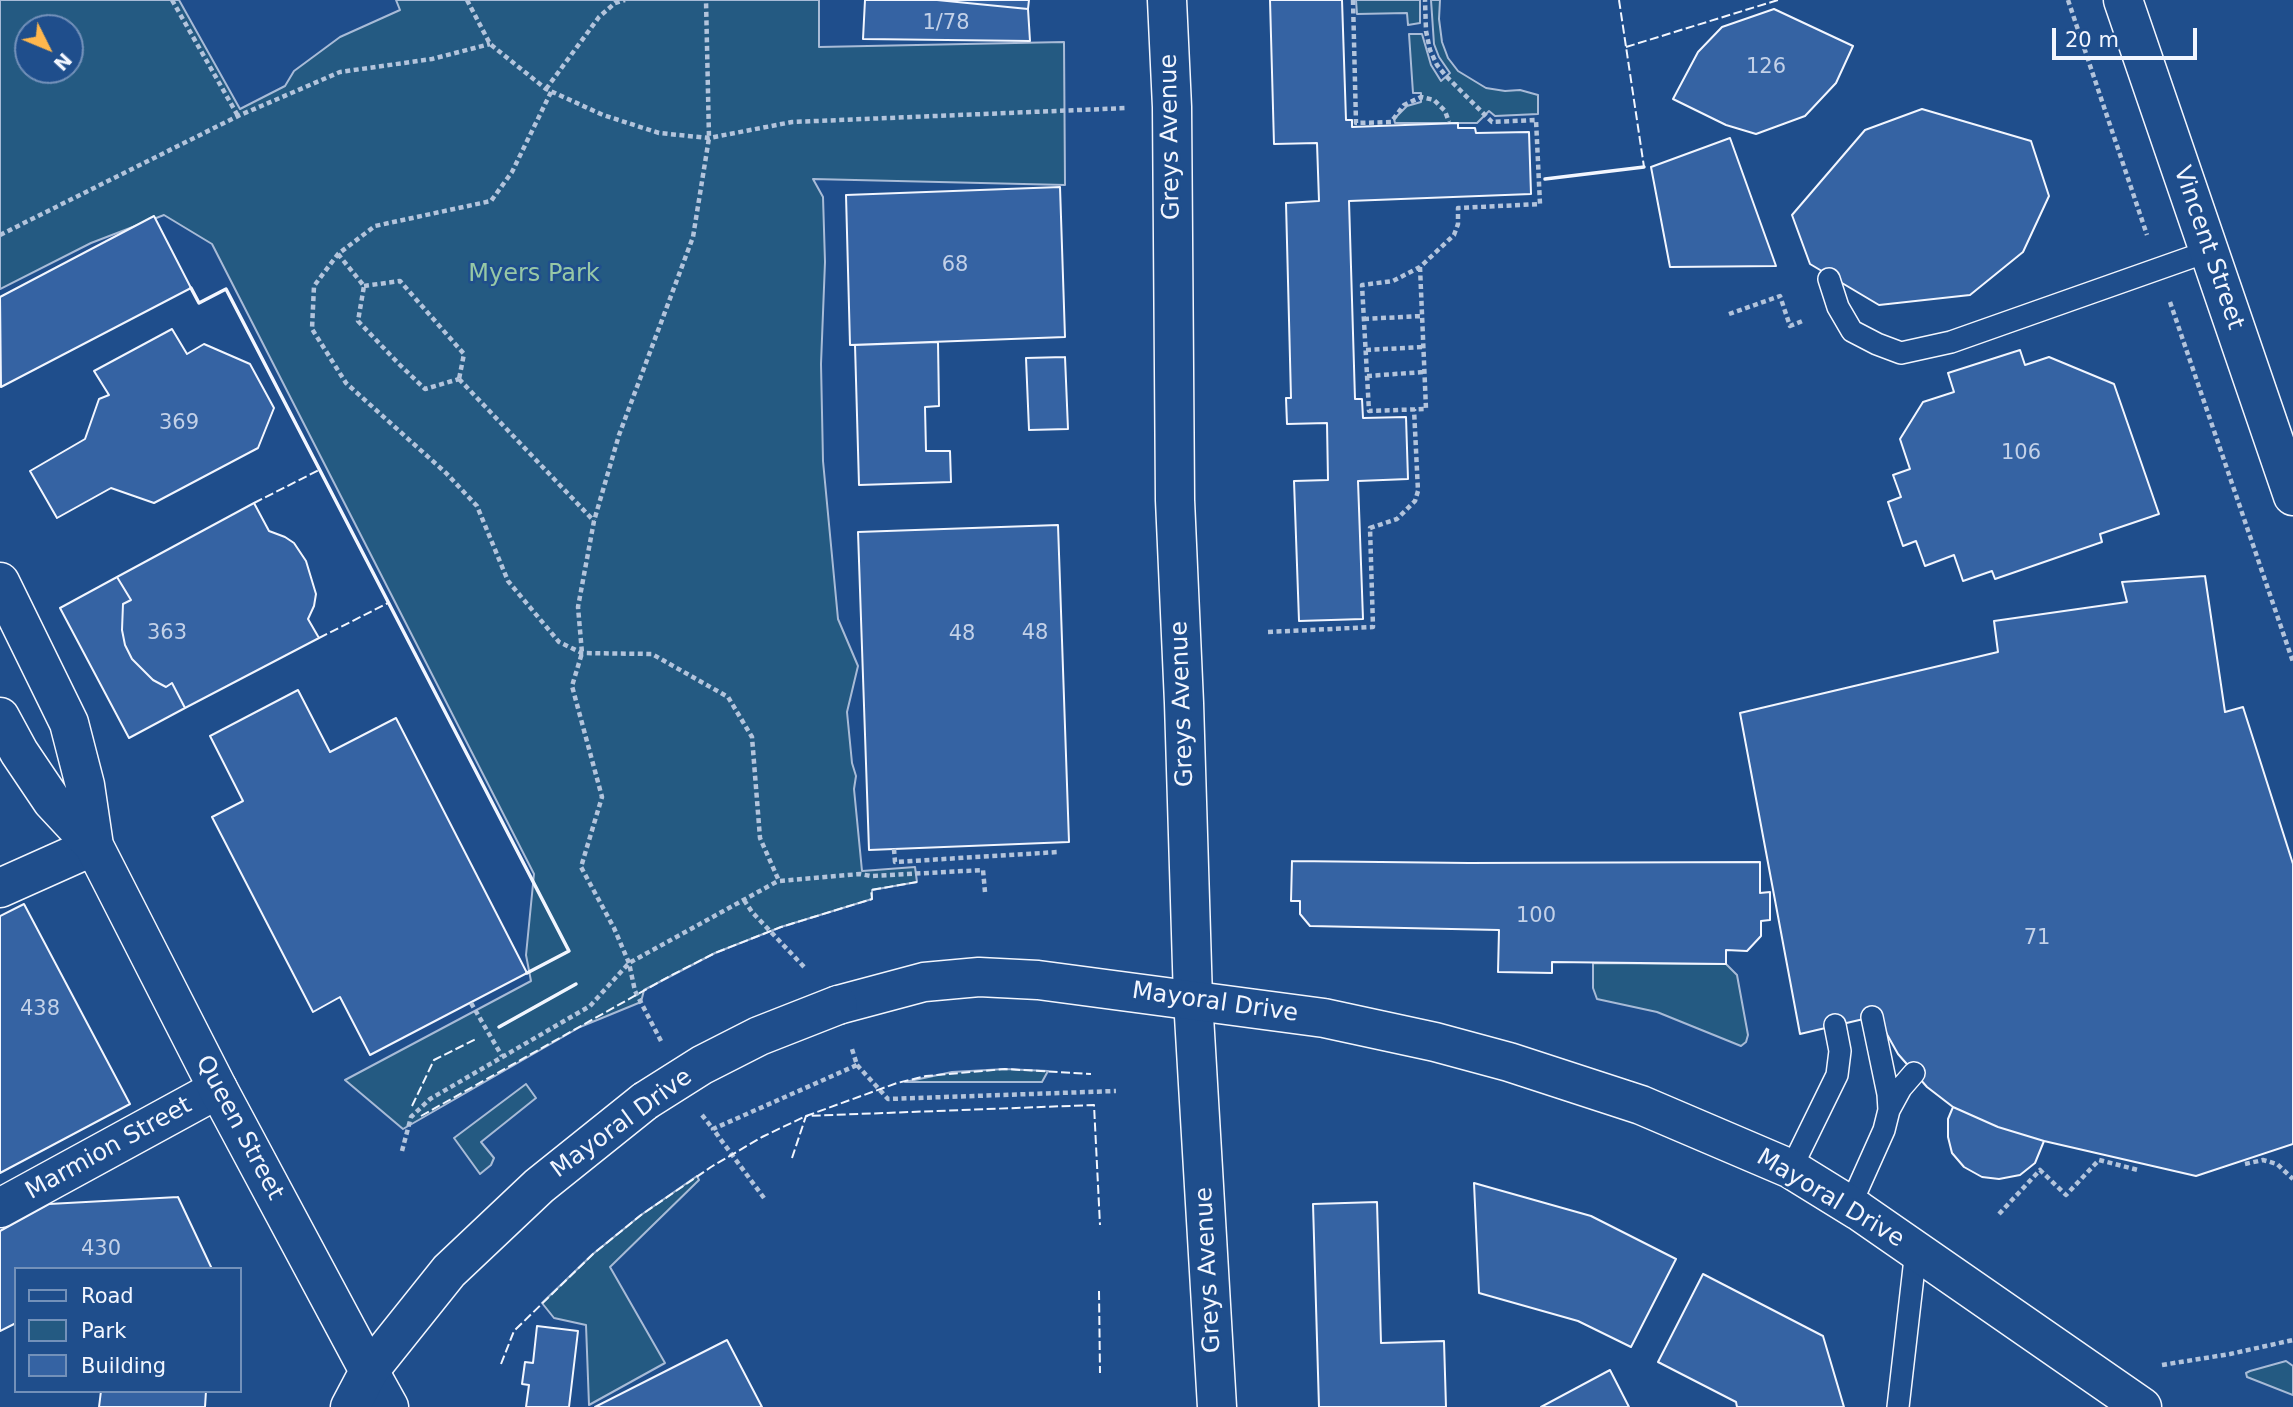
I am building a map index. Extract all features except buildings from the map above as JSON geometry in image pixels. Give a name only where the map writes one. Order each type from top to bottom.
[{"type":"main road","name":"Greys Avenue","points":[[1167,0],[1172,107],[1175,500],[1193,999],[1217,1407]]},
{"type":"main road","name":"Vincent Street","points":[[2123,0],[2293,496]]},
{"type":"main road","name":"Queen Street","points":[[0,582],[69,723],[85,785],[94,846]]},
{"type":"main road","name":"Queen Street","points":[[0,717],[19,752],[52,801],[94,846],[218,1089],[389,1407]]},
{"type":"main road","points":[[0,888],[94,846]]},
{"type":"main road","name":"Mayoral Drive","points":[[350,1407],[369,1371],[449,1271],[539,1186],[645,1101],[702,1065],[759,1036],[838,1005],[924,982],[979,977],[1038,980],[1324,1018],[1435,1042],[1509,1062],[1642,1105],[1791,1170],[1916,1250],[2142,1407]]},
{"type":"main road","name":"Marmion Street","points":[[0,1208],[218,1089]]},
{"type":"lane","points":[[1829,279],[1838,307],[1852,331],[1877,344],[1901,352],[1935,347],[2209,251]]},
{"type":"lane","points":[[1872,1017],[1889,1110]]},
{"type":"lane","points":[[1791,1170],[1837,1075],[1840,1051],[1835,1025]]},
{"type":"lane","points":[[1850,1206],[1884,1130],[1889,1110],[1901,1088],[1914,1073]]},
{"type":"lane","points":[[1898,1407],[1916,1250]]},
{"type":"path","points":[[172,0],[238,116]]},
{"type":"path","points":[[467,0],[491,44],[548,90],[603,115],[659,133],[709,138],[792,122],[1090,108]]},
{"type":"path","points":[[625,0],[615,3],[598,17],[548,90],[512,172],[491,201],[375,226],[338,254],[314,286],[312,329],[346,383],[446,473],[477,506],[508,581],[559,642],[582,653],[652,654],[728,697],[752,737],[760,838],[779,881]]},
{"type":"path","points":[[635,991],[629,962],[581,867],[602,797],[572,686],[582,653],[578,607],[594,522],[619,435],[693,237],[709,138],[706,0]]},
{"type":"path","points":[[1353,0],[1356,123],[1391,122],[1404,105],[1421,97],[1434,100],[1445,111],[1449,122]]},
{"type":"path","points":[[1420,267],[1426,409],[1369,411],[1362,285],[1393,281],[1420,267],[1454,235],[1458,224],[1458,208],[1540,204],[1536,120],[1492,122],[1446,76],[1430,50],[1425,0]]},
{"type":"path","points":[[2068,0],[2293,662]]},
{"type":"path","points":[[0,235],[238,116],[340,72],[432,59],[491,44]]},
{"type":"path","points":[[338,254],[364,286],[358,321],[399,364],[425,389],[459,379]]},
{"type":"path","points":[[364,286],[400,281],[464,354],[459,379]]},
{"type":"path","points":[[1729,314],[1780,296],[1790,326],[1838,307]]},
{"type":"path","points":[[1364,320],[1422,316]]},
{"type":"path","points":[[1366,350],[1424,347]]},
{"type":"path","points":[[1367,376],[1424,372]]},
{"type":"path","points":[[459,379],[594,522]]},
{"type":"path","points":[[1268,632],[1373,627],[1370,528],[1397,519],[1415,500],[1418,491],[1414,409]]},
{"type":"path","points":[[894,849],[895,862],[1058,852]]},
{"type":"path","points":[[402,1151],[411,1117],[430,1099],[590,1006],[629,962],[779,881],[860,874],[871,876],[983,870],[985,892]]},
{"type":"path","points":[[744,900],[812,976]]},
{"type":"path","points":[[471,1003],[502,1056]]},
{"type":"path","points":[[857,1065],[888,1099],[1116,1091]]},
{"type":"path","points":[[1999,1214],[2040,1170],[2066,1195],[2099,1160],[2138,1170]]},
{"type":"path","points":[[2245,1164],[2263,1160],[2277,1164],[2293,1179]]},
{"type":"path","points":[[2095,1376],[2230,1354],[2293,1340]]},
{"type":"green space","name":"Myers Park","points":[[0,0],[179,0],[240,109],[285,86],[294,71],[340,37],[400,10],[396,0],[819,0],[819,47],[1064,42],[1065,185],[813,179],[823,197],[823,461],[838,619],[858,666],[847,712],[852,763],[856,776],[854,789],[862,871],[915,867],[917,882],[872,890],[872,899],[781,927],[715,953],[644,990],[641,1002],[580,1027],[403,1129],[345,1080],[531,981],[526,955],[534,874],[212,244],[164,215],[91,243],[0,289]]},
{"type":"green space","points":[[1356,0],[1420,0],[1420,23],[1408,25],[1407,13],[1357,14]]},
{"type":"green space","points":[[1431,0],[1440,0],[1442,42],[1448,58],[1458,71],[1486,88],[1520,90],[1538,95],[1538,114],[1495,116],[1489,111],[1477,123],[1395,123],[1394,119],[1407,106],[1421,102],[1421,93],[1413,93],[1409,34],[1422,34],[1431,65],[1441,81],[1450,73],[1434,44]]},
{"type":"green space","points":[[1593,963],[1726,964],[1737,975],[1748,1035],[1746,1042],[1741,1046],[1657,1012],[1597,999],[1593,988]]},
{"type":"green space","points":[[1005,1069],[1048,1071],[1042,1082],[905,1082],[952,1072]]},
{"type":"green space","points":[[526,1084],[536,1098],[481,1142],[494,1158],[491,1165],[480,1174],[454,1138]]},
{"type":"green space","points":[[697,1176],[699,1180],[610,1267],[665,1363],[589,1405],[586,1325],[554,1318],[542,1303],[593,1254],[641,1215]]},
{"type":"green space","points":[[2286,1361],[2293,1366],[2293,1395],[2247,1377],[2246,1373],[2250,1371]]},
{"type":"fence","points":[[1619,0],[1644,167]]},
{"type":"fence","points":[[1626,47],[1778,0]]},
{"type":"fence","points":[[254,503],[319,470]]},
{"type":"fence","points":[[319,638],[388,603]]},
{"type":"fence","points":[[421,1116],[715,953],[781,927],[872,899],[871,890],[917,882]]},
{"type":"fence","points":[[412,1106],[434,1060],[476,1039]]},
{"type":"fence","points":[[501,1364],[514,1331],[593,1254],[641,1215],[711,1167],[762,1137],[806,1116],[897,1083],[926,1076],[1005,1069],[1091,1074]]},
{"type":"fence","points":[[792,1158],[806,1116],[1094,1105],[1100,1225]]},
{"type":"fence","points":[[1099,1291],[1100,1373]]},
{"type":"wall","points":[[1545,179],[1644,167]]},
{"type":"wall","points":[[191,288],[199,303],[226,289],[569,951],[527,973]]},
{"type":"wall","points":[[499,1027],[576,984]]}]
